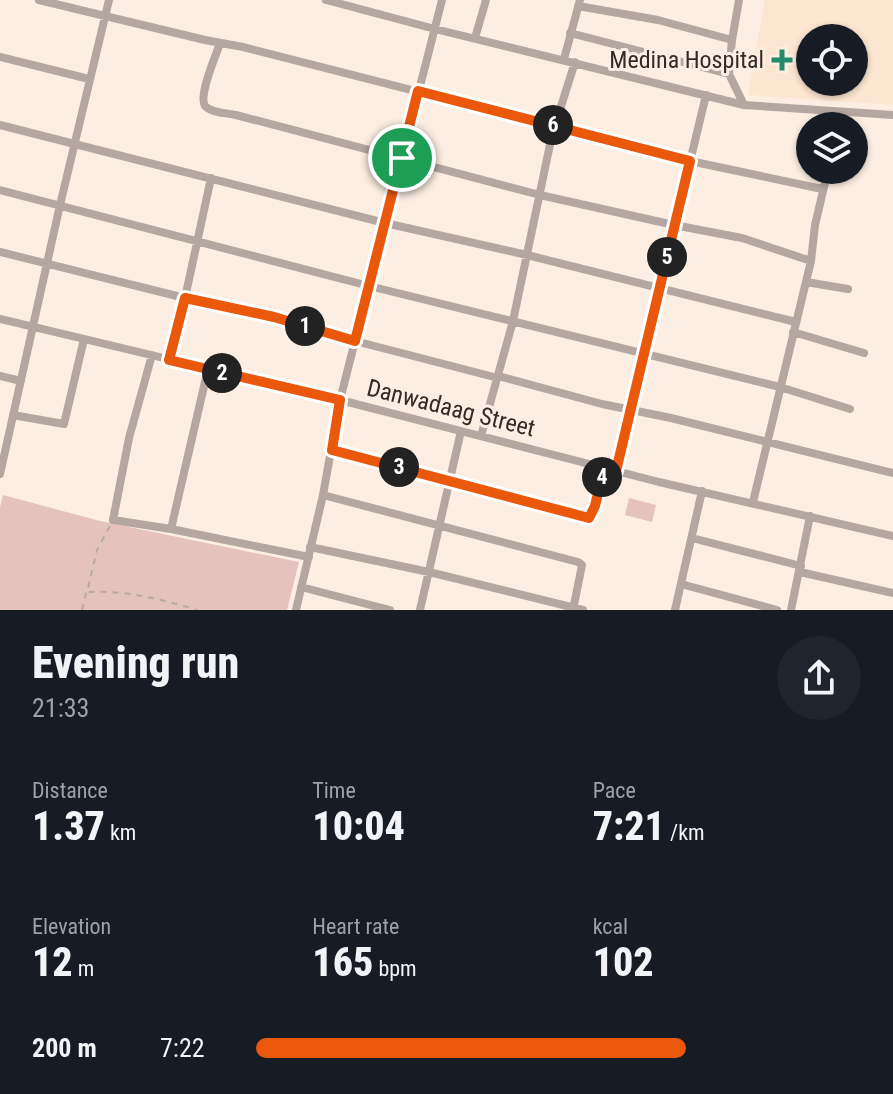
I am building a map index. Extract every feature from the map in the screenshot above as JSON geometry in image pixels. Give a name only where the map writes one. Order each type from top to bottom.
[{"type":"street","points":[[39,0],[243,47],[690,161],[822,189]]},
{"type":"street","points":[[0,474],[3,448],[109,0]]},
{"type":"street","points":[[326,0],[744,105],[843,112]]},
{"type":"street","points":[[296,610],[323,495],[340,400],[442,0]]},
{"type":"street","points":[[475,38],[486,0]]},
{"type":"street","points":[[739,0],[729,74],[744,105]]},
{"type":"street","points":[[564,59],[579,3],[732,40]]},
{"type":"street","points":[[570,33],[729,74]]},
{"type":"street","points":[[220,43],[203,93],[207,107],[540,195],[742,238],[811,261]]},
{"type":"street","points":[[0,57],[89,79]]},
{"type":"street","points":[[481,436],[513,321],[542,180],[575,62]]},
{"type":"street","points":[[616,471],[706,95]]},
{"type":"street","points":[[868,114],[893,115]]},
{"type":"street","points":[[0,125],[385,223],[796,322]]},
{"type":"street","points":[[169,360],[211,178]]},
{"type":"street","points":[[753,502],[811,261],[824,184]]},
{"type":"street","points":[[0,190],[369,286],[780,387],[850,409]]},
{"type":"street","points":[[0,252],[274,317],[355,341],[893,473]]},
{"type":"street","points":[[806,282],[848,289]]},
{"type":"street","name":"Danwadaag Street","points":[[0,319],[893,536]]},
{"type":"street","points":[[793,332],[864,353]]},
{"type":"street","points":[[13,415],[64,424],[84,339]]},
{"type":"street","points":[[152,355],[129,438],[113,520],[429,572],[577,609],[582,565],[578,562],[323,495]]},
{"type":"street","points":[[171,529],[208,369]]},
{"type":"street","points":[[0,376],[21,381]]},
{"type":"street","points":[[420,610],[461,431]]},
{"type":"street","points":[[332,450],[589,518],[604,468]]},
{"type":"street","points":[[675,610],[702,491]]},
{"type":"street","points":[[791,610],[810,516]]},
{"type":"street","points":[[692,538],[893,593]]},
{"type":"street","points":[[681,584],[777,610]]},
{"type":"street","points":[[301,587],[390,610]]},
{"type":"path","points":[[82,610],[97,550],[113,520]]},
{"type":"path","points":[[87,592],[112,591],[138,595],[197,610]]},
{"type":"shaded area","name":"Medina Hospital","points":[[765,0],[893,0],[893,105],[748,95]]},
{"type":"shaded area","points":[[3,495],[100,521],[299,562],[287,610],[0,610],[0,507]]},
{"type":"shaded area","points":[[629,498],[656,505],[652,522],[625,515]]},
{"type":"place","name":"Medina Hospital","points":[[782,60]]},
{"type":"route","points":[[418,91],[690,161],[616,471],[604,468],[589,518],[332,450],[340,400],[169,360],[185,298],[274,317],[355,341],[402,158],[418,91]]}]
